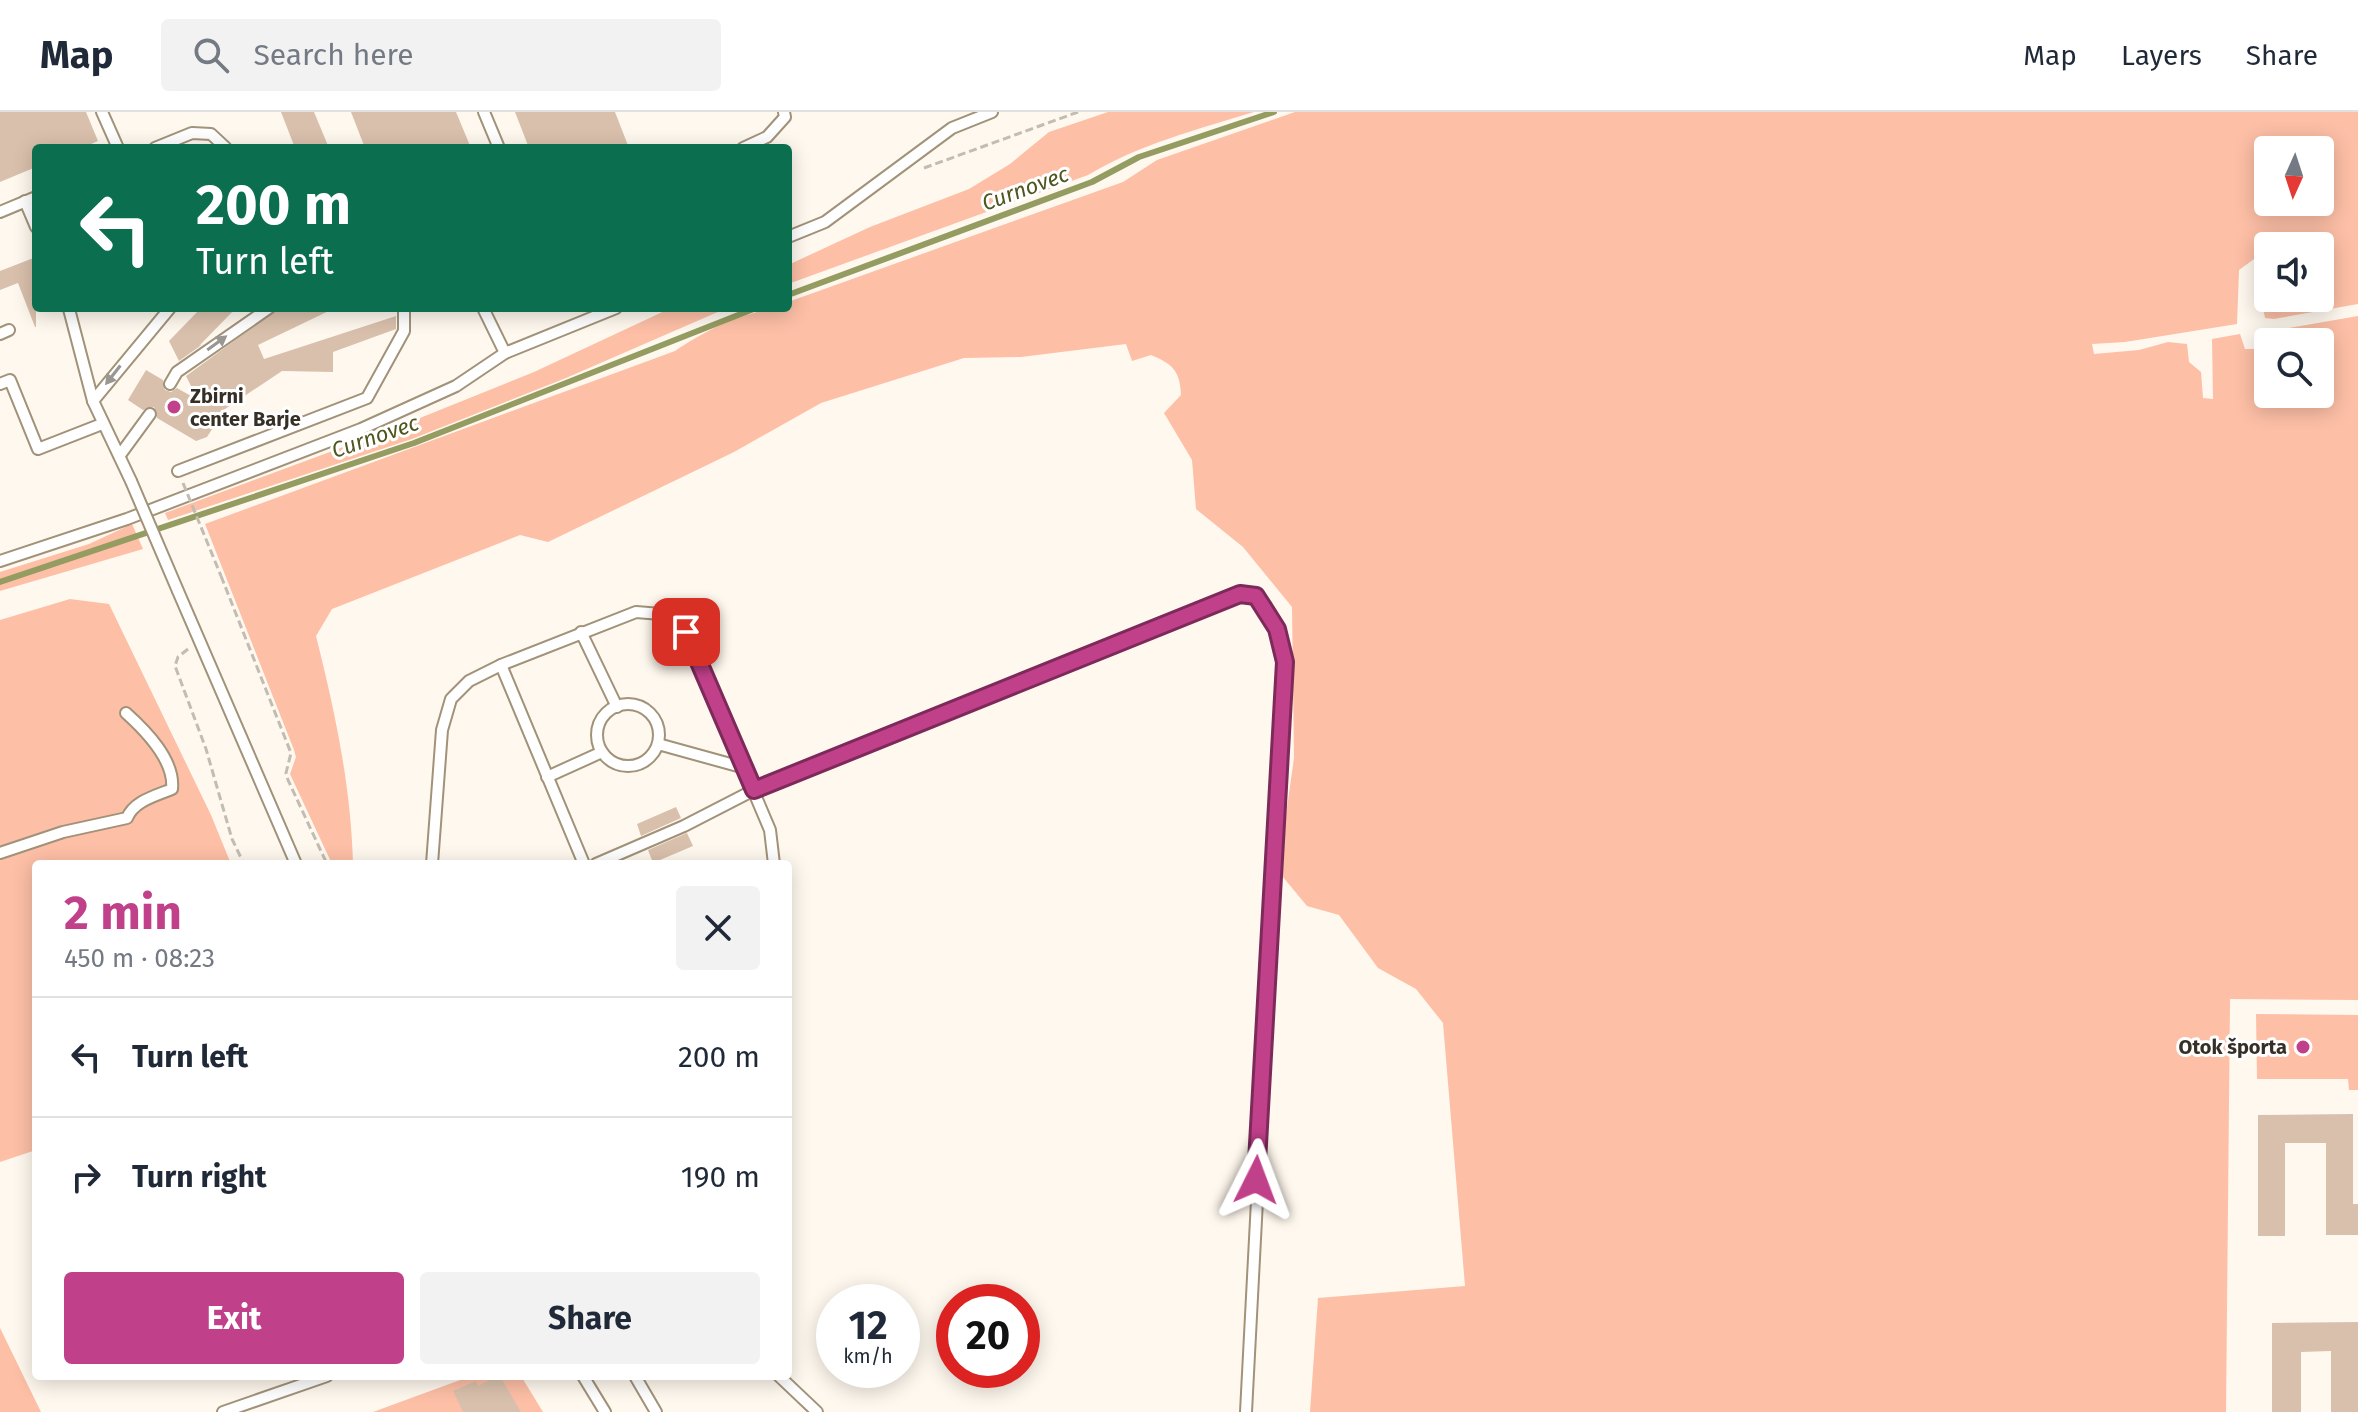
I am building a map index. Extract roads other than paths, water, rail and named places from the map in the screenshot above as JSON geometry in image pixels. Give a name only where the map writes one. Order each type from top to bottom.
[{"type":"lane","points":[[102,112],[116,144]]},
{"type":"lane","points":[[484,112],[497,144]]},
{"type":"lane","points":[[752,144],[767,137],[785,117],[784,112]]},
{"type":"lane","points":[[792,235],[825,222],[952,128],[992,112]]},
{"type":"lane","points":[[165,144],[192,133],[211,134],[222,144]]},
{"type":"lane","points":[[0,212],[31,199]]},
{"type":"lane","points":[[70,312],[102,424],[120,455],[294,860]]},
{"type":"lane","points":[[93,401],[167,312]]},
{"type":"lane","points":[[170,384],[177,372],[263,312]]},
{"type":"lane","points":[[178,471],[367,398],[404,331],[404,312]]},
{"type":"lane","points":[[485,312],[505,353]]},
{"type":"lane","points":[[0,561],[127,519],[361,429],[456,386],[505,353],[606,312]]},
{"type":"lane","points":[[0,384],[10,380],[38,449],[102,424]]},
{"type":"lane","points":[[120,455],[150,414]]},
{"type":"lane","points":[[605,860],[684,826],[754,790],[1240,594],[1256,596],[1277,629],[1285,662],[1246,1412]]},
{"type":"lane","points":[[432,860],[442,730],[451,699],[469,681],[501,665],[636,612],[661,614],[686,632],[770,830],[774,860]]},
{"type":"lane","points":[[581,632],[617,707]]},
{"type":"lane","points":[[501,665],[582,860]]},
{"type":"lane","points":[[636,705],[645,709],[658,725],[658,744],[654,753],[638,765],[618,765],[602,752],[598,744],[599,726],[609,711],[617,707],[636,705]]},
{"type":"lane","points":[[0,853],[63,832],[127,818],[130,810],[143,801],[172,789],[164,759],[146,731],[126,713]]},
{"type":"lane","points":[[658,744],[745,768]]},
{"type":"lane","points":[[547,777],[602,752]]},
{"type":"lane","points":[[223,1412],[315,1380]]},
{"type":"lane","points":[[585,1380],[605,1412]]},
{"type":"lane","points":[[637,1380],[656,1412]]},
{"type":"lane","points":[[783,1380],[817,1412]]},
{"type":"waterway","name":"Curnovec","points":[[792,294],[1092,182],[1139,157],[1274,112]]},
{"type":"waterway","name":"Curnovec","points":[[0,582],[414,443],[746,312]]},
{"type":"place","name":"Zbirni center Barje","points":[[174,407]]},
{"type":"place","name":"Otok športa","points":[[2303,1047]]}]
